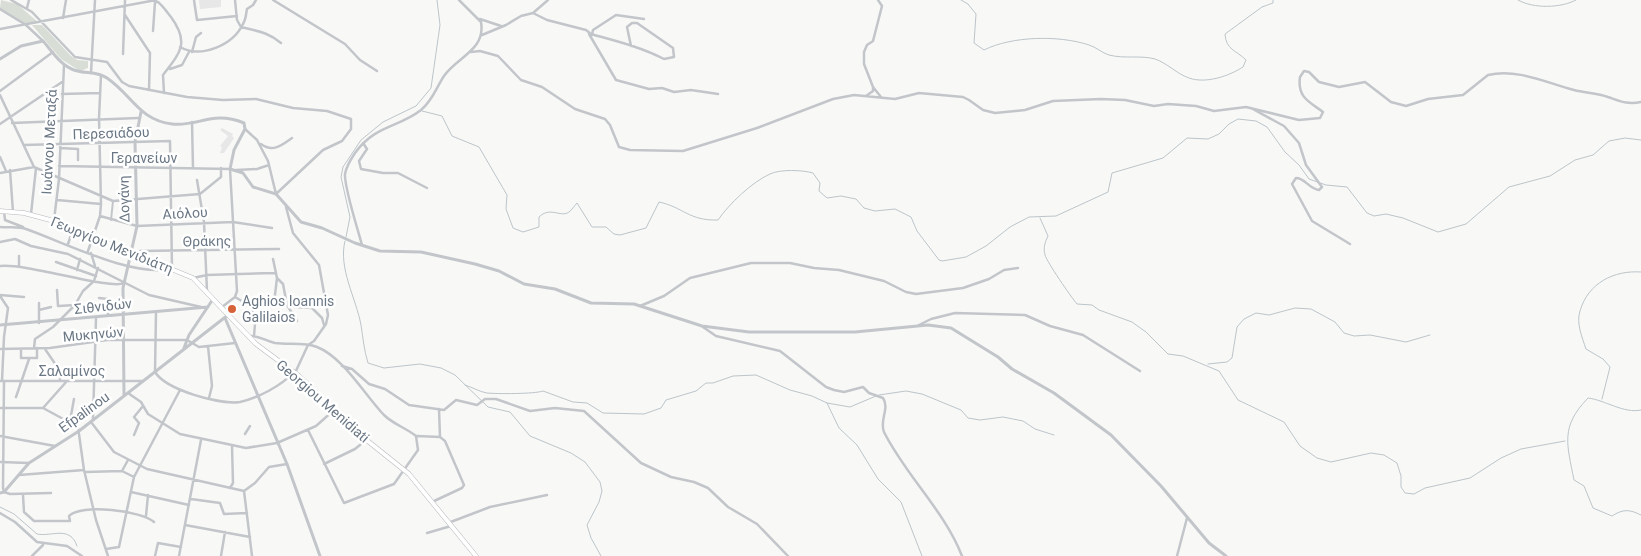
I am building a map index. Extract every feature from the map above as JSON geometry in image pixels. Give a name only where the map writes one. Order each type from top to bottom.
[{"type":"main road","name":"Γεωργίου Μενιδιάτη","points":[[2,211],[31,214],[54,221],[139,254],[193,278],[214,299]]},
{"type":"main road","name":"Georgiou Menidiati","points":[[214,299],[227,316],[248,336],[294,372],[366,440],[404,471],[476,556]]},
{"type":"street","points":[[11,0],[27,8],[43,22],[71,54],[78,58],[92,59],[110,64],[122,82],[128,86],[216,100],[253,98],[293,108],[327,111],[351,118],[351,129],[343,140],[320,152],[276,194]]},
{"type":"street","points":[[27,8],[29,0]]},
{"type":"street","points":[[64,18],[66,0]]},
{"type":"street","points":[[91,73],[95,0]]},
{"type":"street","points":[[123,54],[125,0]]},
{"type":"street","points":[[194,0],[197,20],[236,16]]},
{"type":"street","points":[[235,0],[236,16],[241,27],[257,32],[268,32],[280,43]]},
{"type":"street","points":[[180,48],[201,53],[220,46],[241,27],[247,9],[256,0]]},
{"type":"street","points":[[273,0],[345,44],[360,60],[377,71]]},
{"type":"street","points":[[459,0],[478,18],[487,23],[502,26]]},
{"type":"street","points":[[481,35],[533,12],[548,0]]},
{"type":"street","points":[[878,0],[882,5],[882,9],[874,39],[866,47],[863,54],[873,87],[881,97]]},
{"type":"street","points":[[153,31],[155,1]]},
{"type":"street","points":[[0,29],[125,8],[155,1],[160,3],[181,33],[180,48],[162,78],[164,93]]},
{"type":"street","points":[[0,9],[26,25],[64,65],[75,70],[101,75],[121,90],[141,112],[150,118],[170,124],[192,122],[216,116],[226,117],[244,123],[245,129],[269,149],[280,146],[292,138]]},
{"type":"street","points":[[533,12],[547,20],[586,30],[591,34],[630,46],[655,53],[664,59],[674,57],[673,48],[637,23],[629,24],[627,27],[630,46]]},
{"type":"street","points":[[125,15],[150,53],[149,90]]},
{"type":"street","points":[[591,34],[593,30],[616,15],[644,19]]},
{"type":"street","points":[[362,246],[345,178],[350,162],[363,143],[383,128],[420,110],[435,95],[445,74],[471,52],[481,35],[482,25],[478,18]]},
{"type":"street","points":[[168,70],[182,65],[191,52],[196,37],[201,33]]},
{"type":"street","points":[[591,34],[616,80],[649,89],[662,88],[674,92],[691,90],[718,94]]},
{"type":"street","points":[[0,59],[21,46],[43,41]]},
{"type":"street","points":[[471,52],[480,51],[496,55],[521,80],[542,87],[575,109],[605,120],[610,125],[620,147],[626,150],[683,151],[757,128],[832,99],[847,96],[898,98],[919,93],[962,98],[983,110],[1000,113],[1028,109],[1053,101],[1077,99],[1124,100],[1154,106],[1168,104],[1196,106],[1214,112],[1239,107],[1250,107],[1300,120],[1320,118],[1323,112],[1308,102],[1302,89],[1300,77],[1304,71],[1308,72],[1319,82],[1339,87],[1365,82],[1388,100],[1402,106],[1428,99],[1463,95],[1486,77],[1493,74],[1521,74],[1576,90],[1606,96],[1623,103],[1641,102]]},
{"type":"street","points":[[0,91],[53,52]]},
{"type":"street","name":"Ιωάννου Μεταξά","points":[[54,221],[59,179],[64,65]]},
{"type":"street","points":[[21,349],[21,358],[37,358],[36,338],[59,322],[75,305],[83,291],[90,287],[96,276],[96,267],[89,252],[100,216],[101,204],[99,118],[101,75]]},
{"type":"street","points":[[0,124],[62,82]]},
{"type":"street","points":[[866,96],[873,91],[873,87]]},
{"type":"street","points":[[62,94],[100,93]]},
{"type":"street","points":[[0,95],[35,168],[31,214]]},
{"type":"street","points":[[1250,107],[1282,124],[1299,143],[1306,165],[1322,186],[1319,190],[1316,190],[1301,178],[1296,178],[1292,184],[1297,194],[1312,221],[1350,244]]},
{"type":"street","name":"Δογάνη","points":[[126,394],[124,381],[124,283],[137,226],[135,142],[138,118],[141,112]]},
{"type":"street","points":[[12,123],[99,118],[138,118]]},
{"type":"street","points":[[192,122],[193,168]]},
{"type":"street","points":[[222,308],[235,297],[237,291],[230,169],[232,152],[245,129]]},
{"type":"street","points":[[257,140],[265,151],[276,194],[301,222],[322,228],[362,246],[380,251],[421,252],[475,264],[499,271],[524,284],[555,289],[592,303],[623,303],[640,306],[702,326],[760,333],[855,332],[918,326],[943,326],[958,331],[1012,369],[1048,389],[1077,409],[1122,446],[1161,486],[1209,543],[1226,556]]},
{"type":"street","name":"Περεσιάδου","points":[[24,145],[60,146],[170,141],[172,168]]},
{"type":"street","points":[[363,143],[367,149],[359,161],[360,169],[383,173],[398,173],[427,188]]},
{"type":"street","points":[[60,146],[78,149],[78,160]]},
{"type":"street","points":[[0,157],[8,171],[13,212]]},
{"type":"street","points":[[230,169],[257,169],[269,165]]},
{"type":"street","name":"Γερανείων","points":[[59,166],[135,169],[230,169]]},
{"type":"street","points":[[0,173],[35,168],[113,200],[136,200],[200,194],[221,177],[221,168]]},
{"type":"street","points":[[2,211],[5,220],[46,238],[128,266],[159,271],[172,269],[172,168]]},
{"type":"street","points":[[236,170],[243,173],[253,187],[276,194]]},
{"type":"street","points":[[197,180],[204,222],[207,291]]},
{"type":"street","points":[[56,200],[101,204]]},
{"type":"street","name":"Δογάνη","points":[[111,220],[113,200]]},
{"type":"street","points":[[156,312],[155,372],[164,382],[180,390],[209,398],[238,402],[284,382],[294,372],[308,345],[314,341],[324,327],[328,315],[319,265],[293,232],[286,207]]},
{"type":"street","name":"Αιόλου","points":[[100,216],[137,226],[233,222],[272,228]]},
{"type":"street","points":[[0,227],[24,228]]},
{"type":"street","points":[[68,244],[73,228]]},
{"type":"street","points":[[0,242],[18,240],[31,246],[80,258],[149,295],[202,307]]},
{"type":"street","name":"Θράκης","points":[[139,254],[140,251],[279,249]]},
{"type":"street","points":[[19,256],[19,266]]},
{"type":"street","points":[[77,270],[80,258]]},
{"type":"street","points":[[273,259],[274,273],[283,284],[288,306],[298,321]]},
{"type":"street","points":[[56,262],[96,276]]},
{"type":"street","points":[[640,306],[664,296],[686,279],[750,263],[790,263],[814,268],[839,270],[884,281],[916,294],[962,288],[989,279],[1004,270],[1018,268]]},
{"type":"street","points":[[0,266],[19,266],[118,285],[124,283]]},
{"type":"street","points":[[66,275],[68,266]]},
{"type":"street","points":[[193,278],[207,275],[274,273]]},
{"type":"street","points":[[274,303],[277,278]]},
{"type":"street","points":[[57,290],[57,306],[94,304]]},
{"type":"street","points":[[0,295],[24,297]]},
{"type":"street","points":[[0,295],[8,308],[2,349],[2,381],[5,408],[1,462],[2,492],[23,494],[51,493]]},
{"type":"street","points":[[235,297],[252,307],[274,303],[316,310],[322,318],[324,327]]},
{"type":"street","points":[[99,298],[108,299],[108,317]]},
{"type":"street","points":[[184,349],[187,340],[214,299]]},
{"type":"street","points":[[39,303],[39,323]]},
{"type":"street","points":[[39,310],[51,307]]},
{"type":"street","name":"Σιθνιδών","points":[[0,326],[208,307]]},
{"type":"street","points":[[252,307],[255,324],[254,336]]},
{"type":"street","points":[[918,326],[931,319],[955,313],[1024,315],[1050,326],[1083,335],[1140,370]]},
{"type":"street","points":[[227,316],[235,343],[287,464],[320,556]]},
{"type":"street","name":"Efpalinou","points":[[2,492],[29,463],[80,430],[227,316]]},
{"type":"street","points":[[96,318],[92,421],[114,452],[150,471],[244,491],[255,483],[269,467],[287,464]]},
{"type":"street","points":[[702,326],[716,336],[780,351],[830,389],[844,392],[864,387],[869,393],[883,398],[886,404],[884,431],[912,477],[936,507],[962,556]]},
{"type":"street","points":[[248,336],[276,343],[308,345],[322,350],[358,382],[386,416],[416,436],[419,442],[418,452],[394,484],[344,503],[308,430]]},
{"type":"street","points":[[187,340],[199,347],[235,343]]},
{"type":"street","name":"Μυκηνών","points":[[2,349],[45,348],[95,341],[155,342],[187,340]]},
{"type":"street","points":[[208,346],[212,386],[209,398]]},
{"type":"street","points":[[45,348],[60,371],[60,381]]},
{"type":"street","points":[[16,397],[29,358]]},
{"type":"street","points":[[342,366],[352,369],[369,384],[385,389],[409,404],[439,410],[447,408],[456,400],[478,406],[487,399],[498,400],[515,408],[530,411],[554,408],[584,411],[641,463],[671,477],[694,482],[708,488],[728,507],[757,524],[788,556]]},
{"type":"street","name":"Σαλαμίνος","points":[[2,381],[144,381]]},
{"type":"street","points":[[43,408],[67,381]]},
{"type":"street","points":[[106,550],[118,547],[134,477],[180,390]]},
{"type":"street","points":[[126,394],[141,402],[148,414],[180,434],[201,440],[246,448],[278,443],[320,423],[334,410]]},
{"type":"street","points":[[70,421],[74,399]]},
{"type":"street","points":[[134,435],[138,423],[134,417],[143,406]]},
{"type":"street","points":[[0,408],[43,408],[76,424],[80,430],[84,471],[108,556]]},
{"type":"street","points":[[439,410],[440,437]]},
{"type":"street","points":[[245,434],[250,426]]},
{"type":"street","points":[[0,436],[55,446]]},
{"type":"street","points":[[416,436],[440,437],[445,441],[452,452],[464,485],[462,488],[432,502]]},
{"type":"street","points":[[179,556],[201,440]]},
{"type":"street","points":[[324,464],[355,449],[366,440]]},
{"type":"street","points":[[230,488],[233,483],[232,446]]},
{"type":"street","points":[[122,471],[128,460]]},
{"type":"street","points":[[1,462],[29,463]]},
{"type":"street","points":[[17,475],[122,471],[134,477]]},
{"type":"street","points":[[244,491],[252,556]]},
{"type":"street","points":[[131,492],[189,505]]},
{"type":"street","points":[[23,494],[24,512],[34,521],[70,521],[69,516],[74,512],[94,509],[146,517],[154,522]]},
{"type":"street","points":[[146,517],[148,495]]},
{"type":"street","points":[[427,532],[490,508],[547,495]]},
{"type":"street","points":[[190,499],[220,503],[224,514],[247,512]]},
{"type":"street","points":[[0,512],[15,522],[35,541],[43,545],[60,544],[82,556]]},
{"type":"street","points":[[1177,556],[1188,518]]},
{"type":"street","points":[[185,524],[250,537]]},
{"type":"street","points":[[221,556],[225,532]]},
{"type":"street","points":[[156,556],[158,543],[181,547]]},
{"type":"street","points":[[32,556],[43,545]]},
{"type":"street","points":[[71,555],[73,550]]},
{"type":"shaded area","points":[[1,0],[17,4],[39,23],[25,24],[0,8]]},
{"type":"shaded area","points":[[199,0],[221,0],[221,7],[200,9]]},
{"type":"shaded area","points":[[32,25],[42,25],[71,56],[77,60],[88,61],[88,68],[80,71],[61,59]]},
{"type":"shaded area","points":[[222,128],[233,134],[234,138],[224,153],[220,153],[222,147],[220,146],[228,136],[220,130]]},
{"type":"waterway","points":[[346,237],[350,217],[341,177],[343,167],[361,140],[383,122],[416,106],[431,88],[440,25],[437,0]]},
{"type":"waterway","points":[[961,0],[968,4],[976,14],[974,43],[984,50],[1008,42],[1050,38],[1089,45],[1109,55],[1155,59],[1196,80],[1210,80],[1243,67],[1246,60],[1229,47],[1225,34],[1262,7],[1273,3],[1273,0]]},
{"type":"waterway","points":[[1518,0],[1539,6],[1563,5],[1576,0]]},
{"type":"waterway","points":[[422,111],[442,116],[452,136],[479,147],[507,195],[506,209],[513,228],[523,232],[539,227],[539,217],[543,214],[547,212],[566,213],[577,203],[592,227],[606,227],[614,234],[620,235],[646,228],[659,202],[693,216],[708,220],[718,220],[728,207],[756,182],[780,171],[798,171],[813,173],[820,183],[819,191],[827,198],[841,196],[856,199],[864,208],[875,211],[895,209],[911,217],[917,231],[939,260],[942,261],[966,257],[986,246],[1010,227],[1029,217],[1056,216],[1108,192],[1112,173],[1163,158],[1187,138],[1208,139],[1219,134],[1229,124],[1238,119],[1256,121],[1267,127],[1285,152],[1299,165],[1309,179],[1326,185],[1347,187],[1367,213],[1374,216],[1386,214],[1403,218],[1438,232],[1466,224],[1509,187],[1550,176],[1575,160],[1593,155],[1609,141],[1625,138],[1641,140]]},
{"type":"waterway","points":[[1040,218],[1048,236],[1044,250],[1045,255],[1054,272],[1077,304],[1092,305],[1099,310],[1132,322],[1146,332],[1168,354],[1183,356],[1219,371],[1238,400],[1284,422],[1300,446],[1317,458],[1331,462],[1371,453],[1384,455],[1397,463],[1401,476],[1401,487],[1405,493],[1414,494],[1425,488],[1470,478],[1501,458],[1521,449],[1565,441]]},
{"type":"waterway","points":[[345,241],[343,251],[344,262],[348,283],[359,315],[368,363],[384,368],[420,364],[441,368],[455,375],[488,407],[510,412],[530,436],[571,453],[585,462],[600,482],[602,491],[599,502],[587,525],[591,538],[601,556]]},
{"type":"waterway","points":[[1602,399],[1610,367],[1603,359],[1586,349],[1579,325],[1580,311],[1589,293],[1603,280],[1621,273],[1641,272]]},
{"type":"waterway","points":[[1208,364],[1227,362],[1232,358],[1237,327],[1244,319],[1256,313],[1269,315],[1295,308],[1311,309],[1335,322],[1344,333],[1354,336],[1370,335],[1406,342],[1430,335]]},
{"type":"waterway","points":[[465,385],[487,393],[507,394],[543,391],[573,402],[587,403],[603,413],[644,414],[661,408],[666,400],[696,391],[706,383],[713,383],[733,376],[756,375],[827,403],[839,428],[857,445],[878,479],[901,502],[922,556]]},
{"type":"waterway","points":[[879,395],[906,391],[922,394],[961,410],[968,418],[980,420],[1003,417],[1023,421],[1035,429],[1054,435]]},
{"type":"waterway","points":[[827,403],[850,407],[876,396]]},
{"type":"waterway","points":[[1641,410],[1628,410],[1588,398],[1573,418],[1568,436],[1569,456],[1574,480],[1584,486],[1593,508],[1612,516],[1626,511],[1641,515]]},
{"type":"waterway","points":[[0,507],[14,514],[37,534],[65,534],[70,536],[77,546]]},
{"type":"place","name":"Aghios Ioannis Galilaios","points":[[232,309]]}]
